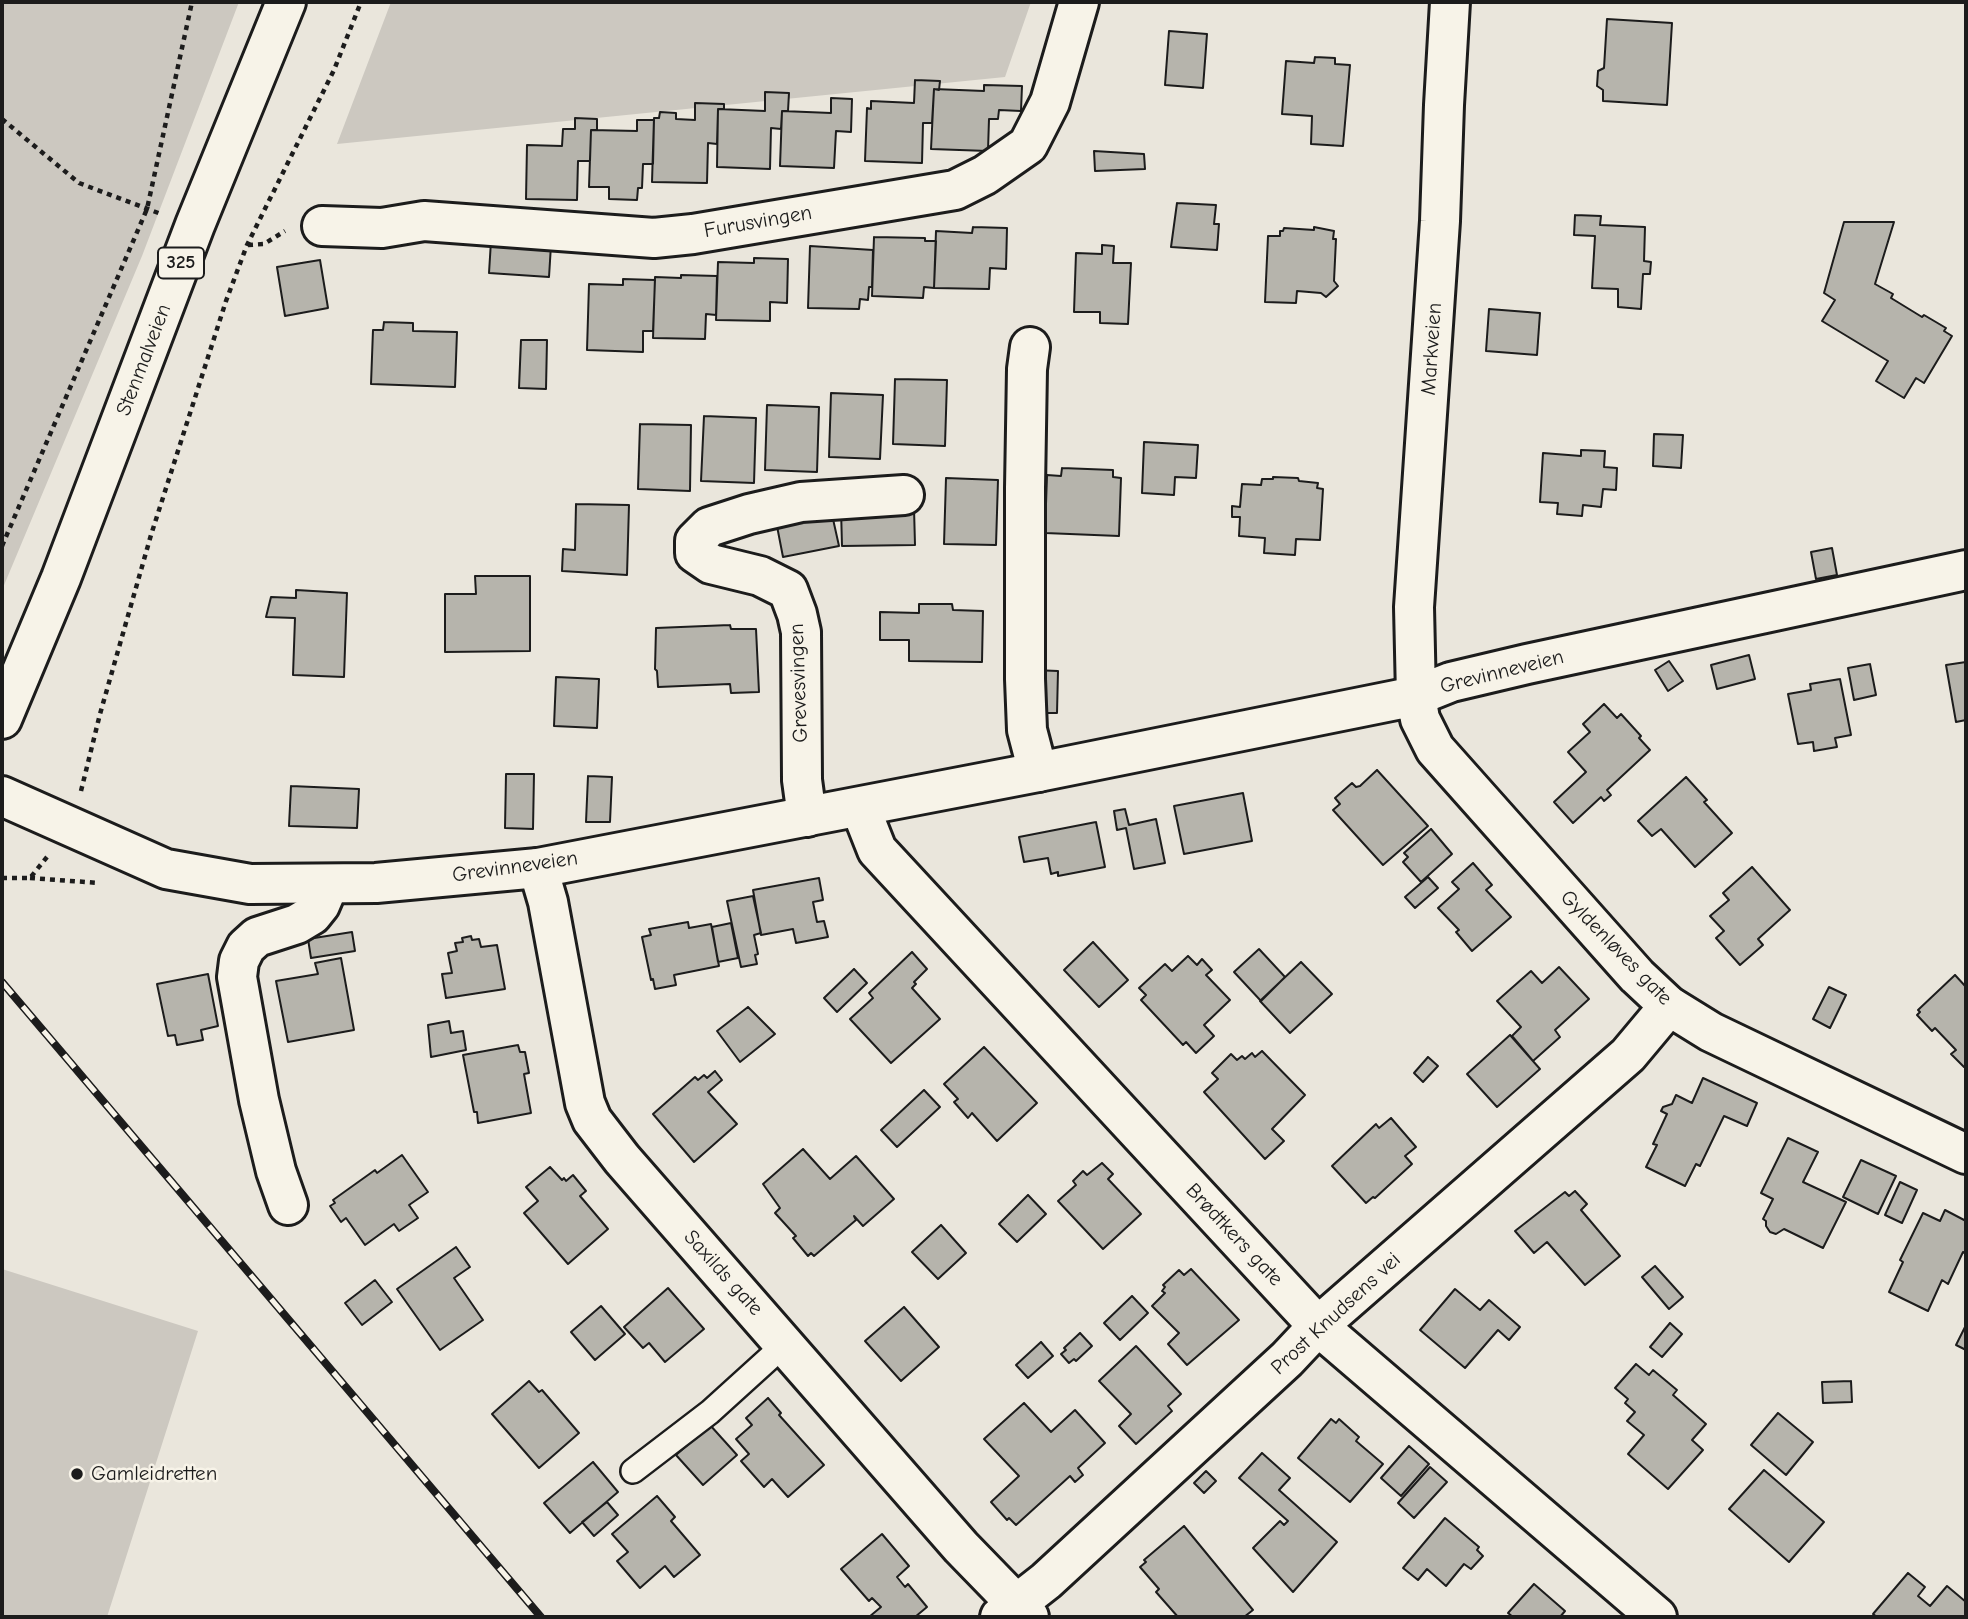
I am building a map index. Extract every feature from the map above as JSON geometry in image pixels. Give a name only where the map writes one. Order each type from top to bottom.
[{"type":"street","name":"Stenmalveien","points":[[2,719],[61,578],[195,225],[286,2]]},
{"type":"street","name":"Furusvingen","points":[[322,226],[382,228],[424,222],[654,238],[693,234],[955,190],[985,175],[1028,145],[1050,102],[1079,2]]},
{"type":"street","name":"Markveien","points":[[1416,696],[1414,607],[1440,221],[1450,2]]},
{"type":"street","points":[[1030,347],[1027,369],[1025,679],[1027,730],[1038,772]]},
{"type":"street","name":"Grevesvingen","points":[[807,817],[802,780],[801,632],[789,590],[760,576],[711,564],[695,553],[695,541],[709,527],[801,502],[904,495]]},
{"type":"street","name":"Grevinneveien","points":[[2,796],[166,869],[250,884],[376,883],[538,868],[1416,696],[1451,682],[1501,670],[1764,611],[1966,570]]},
{"type":"street","name":"Gyldenløves gate","points":[[1416,696],[1420,719],[1435,750],[1637,976],[1669,1006],[1711,1032],[1966,1154]]},
{"type":"street","name":"Brødtkers gate","points":[[860,807],[877,850],[1318,1326],[1657,1617]]},
{"type":"street","name":"Saxilds gate","points":[[538,868],[548,902],[585,1103],[592,1120],[622,1159],[1015,1612]]},
{"type":"street","points":[[288,1205],[276,1171],[258,1100],[237,977],[239,961],[246,947],[257,937],[297,924],[312,915],[320,905],[329,884]]},
{"type":"street","name":"Prost Knudsens vei","points":[[1015,1612],[1287,1359],[1318,1326],[1628,1055],[1669,1006]]},
{"type":"lane","points":[[633,1471],[710,1412],[785,1344]]},
{"type":"path","points":[[2,546],[147,209],[192,2]]},
{"type":"path","points":[[79,799],[100,714],[152,535],[226,301],[247,246],[334,70],[361,2]]},
{"type":"path","points":[[2,119],[79,183],[167,217]]},
{"type":"path","points":[[2,878],[30,878],[53,851]]},
{"type":"shaded area","points":[[2,2],[239,2],[142,256],[2,590]]},
{"type":"shaded area","points":[[391,2],[1031,2],[1005,77],[337,144]]},
{"type":"shaded area","name":"Gamleidretten","points":[[2,1269],[198,1331],[107,1617],[2,1617]]},
{"type":"building","points":[[1607,19],[1672,23],[1667,105],[1603,101],[1603,90],[1597,86],[1598,71],[1604,68]]},
{"type":"building","points":[[1169,31],[1207,34],[1203,88],[1165,85]]},
{"type":"building","points":[[1315,57],[1335,58],[1335,64],[1350,65],[1343,146],[1311,144],[1312,116],[1282,114],[1286,61],[1314,63]]},
{"type":"building","points":[[915,80],[940,81],[939,90],[934,89],[932,123],[923,123],[922,163],[865,161],[867,108],[871,109],[871,101],[914,103]]},
{"type":"building","points":[[984,85],[1022,86],[1021,111],[999,110],[998,119],[989,119],[988,151],[931,149],[934,89],[984,91]]},
{"type":"building","points":[[765,92],[789,93],[788,111],[782,111],[781,129],[771,128],[770,169],[717,167],[718,109],[765,111]]},
{"type":"building","points":[[831,98],[852,99],[851,132],[836,131],[834,168],[780,166],[782,111],[831,113]]},
{"type":"building","points":[[695,103],[724,104],[724,109],[718,109],[717,144],[708,143],[707,183],[652,182],[654,118],[659,118],[660,112],[676,113],[676,119],[695,120]]},
{"type":"building","points":[[575,118],[597,119],[597,130],[591,130],[590,161],[578,161],[577,200],[526,199],[527,145],[562,146],[563,129],[575,129]]},
{"type":"building","points":[[637,120],[654,120],[653,164],[643,164],[642,188],[638,188],[637,200],[609,199],[609,187],[589,187],[591,130],[637,131]]},
{"type":"building","points":[[1094,151],[1144,154],[1145,169],[1095,171]]},
{"type":"building","points":[[1177,203],[1216,205],[1214,224],[1219,224],[1217,250],[1171,247]]},
{"type":"building","points":[[1575,215],[1601,216],[1600,225],[1645,227],[1644,261],[1651,262],[1650,274],[1643,274],[1641,309],[1618,307],[1618,289],[1592,288],[1595,236],[1574,235]]},
{"type":"building","points":[[1844,222],[1894,222],[1875,284],[1893,294],[1891,298],[1946,328],[1944,331],[1952,336],[1924,383],[1916,378],[1904,398],[1876,381],[1888,361],[1822,321],[1835,300],[1824,293]]},
{"type":"building","points":[[973,227],[1007,228],[1006,269],[990,268],[989,289],[934,288],[936,231],[972,233]]},
{"type":"building","points":[[1314,227],[1334,231],[1334,281],[1338,286],[1326,297],[1321,293],[1297,291],[1296,303],[1265,302],[1268,236],[1280,236],[1280,231],[1284,228],[1314,230]]},
{"type":"building","points":[[874,237],[925,238],[925,241],[936,241],[934,288],[924,287],[923,298],[872,296]]},
{"type":"building","points":[[491,241],[551,245],[549,277],[489,273]]},
{"type":"building","points":[[1102,245],[1114,246],[1113,263],[1131,263],[1128,324],[1100,323],[1100,312],[1074,312],[1076,253],[1102,254]]},
{"type":"building","points":[[810,246],[873,250],[872,287],[869,287],[868,300],[860,299],[859,309],[808,308]]},
{"type":"building","points":[[754,258],[788,259],[787,303],[770,302],[770,321],[716,320],[718,262],[754,263]]},
{"type":"building","points":[[320,260],[328,308],[285,316],[277,267]]},
{"type":"building","points":[[681,275],[717,276],[716,315],[706,314],[705,339],[653,338],[655,277],[681,278]]},
{"type":"building","points":[[623,279],[655,280],[653,331],[643,331],[643,352],[587,350],[589,284],[623,285]]},
{"type":"building","points":[[1489,309],[1540,313],[1537,355],[1486,351]]},
{"type":"building","points":[[384,322],[413,323],[413,331],[457,332],[455,387],[371,384],[373,330],[383,330]]},
{"type":"building","points":[[521,340],[547,340],[546,389],[519,388]]},
{"type":"building","points":[[895,379],[947,380],[945,446],[893,444]]},
{"type":"building","points":[[831,393],[883,395],[880,459],[829,457]]},
{"type":"building","points":[[767,405],[819,407],[817,472],[765,470]]},
{"type":"building","points":[[704,416],[756,418],[754,483],[701,481]]},
{"type":"building","points":[[640,424],[691,425],[690,491],[638,489]]},
{"type":"building","points":[[1654,434],[1683,435],[1681,468],[1653,466]]},
{"type":"building","points":[[1144,442],[1198,445],[1196,478],[1175,477],[1174,495],[1142,493]]},
{"type":"building","points":[[1581,450],[1605,451],[1604,467],[1617,468],[1616,490],[1603,489],[1601,507],[1583,505],[1582,516],[1557,514],[1558,503],[1540,502],[1543,453],[1581,456]]},
{"type":"building","points":[[1062,468],[1113,470],[1113,477],[1121,478],[1119,536],[1045,533],[1047,475],[1061,476]]},
{"type":"building","points":[[946,478],[998,480],[996,545],[944,544]]},
{"type":"building","points":[[1298,478],[1299,481],[1318,483],[1317,488],[1323,489],[1320,540],[1296,539],[1295,555],[1264,553],[1265,538],[1239,536],[1240,517],[1232,517],[1232,506],[1240,507],[1242,484],[1261,485],[1262,479]]},
{"type":"building","points":[[576,504],[629,505],[627,575],[562,571],[563,549],[575,550]]},
{"type":"building","points":[[914,508],[915,545],[842,546],[841,509]]},
{"type":"building","points":[[831,510],[839,546],[783,557],[776,521]]},
{"type":"building","points":[[1832,548],[1837,575],[1816,579],[1811,552]]},
{"type":"building","points":[[475,576],[530,576],[530,651],[445,652],[445,594],[476,594]]},
{"type":"building","points":[[296,590],[347,593],[344,677],[293,675],[295,618],[266,617],[271,597],[296,598]]},
{"type":"building","points":[[919,604],[952,604],[953,610],[983,611],[982,662],[909,661],[909,640],[880,640],[880,612],[919,613]]},
{"type":"building","points":[[730,625],[731,629],[756,629],[759,692],[731,693],[730,684],[658,687],[655,669],[656,628]]},
{"type":"building","points":[[1749,655],[1755,679],[1717,689],[1711,665]]},
{"type":"building","points":[[1669,661],[1683,681],[1668,691],[1655,670]]},
{"type":"building","points":[[1966,662],[1966,720],[1956,722],[1946,665]]},
{"type":"building","points":[[1870,664],[1876,695],[1854,700],[1848,668]]},
{"type":"building","points":[[1033,670],[1058,671],[1057,713],[1033,713]]},
{"type":"building","points":[[556,677],[599,679],[597,728],[554,726]]},
{"type":"building","points":[[1840,679],[1851,735],[1835,738],[1837,747],[1814,751],[1813,742],[1798,744],[1788,694],[1811,690],[1810,684]]},
{"type":"building","points":[[1604,704],[1617,718],[1621,714],[1650,750],[1607,790],[1611,795],[1604,801],[1601,797],[1573,823],[1554,802],[1586,772],[1568,752],[1590,732],[1583,724]]},
{"type":"building","points":[[1377,770],[1428,826],[1383,865],[1333,810],[1340,804],[1335,798],[1352,783],[1356,787],[1360,786]]},
{"type":"building","points":[[506,774],[534,774],[533,829],[505,828]]},
{"type":"building","points":[[588,776],[612,777],[610,822],[586,822]]},
{"type":"building","points":[[1686,777],[1732,833],[1695,867],[1661,829],[1652,836],[1638,821]]},
{"type":"building","points":[[291,786],[359,789],[357,828],[289,826]]},
{"type":"building","points":[[1243,793],[1252,841],[1184,854],[1174,806]]},
{"type":"building","points":[[1125,809],[1129,825],[1156,819],[1165,863],[1134,869],[1126,828],[1117,830],[1114,811]]},
{"type":"building","points":[[1096,822],[1105,867],[1058,876],[1058,872],[1051,874],[1048,858],[1024,862],[1019,837]]},
{"type":"building","points":[[1431,829],[1452,854],[1421,882],[1403,862],[1408,857],[1404,853]]},
{"type":"building","points":[[1473,863],[1492,885],[1486,890],[1511,917],[1472,951],[1456,932],[1459,930],[1438,908],[1459,889],[1452,882]]},
{"type":"building","points":[[1752,867],[1790,910],[1758,939],[1763,945],[1740,965],[1716,938],[1724,931],[1710,916],[1729,900],[1723,893]]},
{"type":"building","points":[[1428,877],[1438,888],[1415,908],[1405,897]]},
{"type":"building","points":[[819,878],[823,900],[813,902],[817,922],[824,921],[828,937],[796,943],[793,929],[761,935],[753,890]]},
{"type":"building","points":[[753,896],[761,933],[754,935],[757,964],[741,967],[727,901]]},
{"type":"building","points":[[688,922],[689,928],[711,924],[719,966],[674,975],[676,985],[655,989],[642,937],[651,935],[649,929]]},
{"type":"building","points":[[731,923],[738,958],[718,962],[712,927]]},
{"type":"building","points":[[352,932],[355,951],[311,958],[308,939]]},
{"type":"building","points":[[471,936],[472,940],[479,939],[481,947],[497,945],[505,989],[446,998],[442,974],[452,973],[448,953],[457,951],[455,943],[463,942],[462,938]]},
{"type":"building","points":[[1093,942],[1128,980],[1099,1007],[1064,970]]},
{"type":"building","points":[[1259,949],[1285,977],[1261,1001],[1234,972]]},
{"type":"building","points":[[912,952],[927,969],[914,982],[916,984],[912,988],[940,1019],[891,1063],[850,1019],[873,998],[869,993]]},
{"type":"building","points":[[1188,956],[1197,965],[1202,959],[1212,970],[1206,975],[1230,1000],[1204,1025],[1214,1036],[1196,1053],[1186,1042],[1183,1045],[1141,1000],[1146,995],[1139,988],[1165,964],[1172,971]]},
{"type":"building","points":[[341,958],[354,1030],[288,1042],[276,981],[318,974],[315,963]]},
{"type":"building","points":[[1301,962],[1332,994],[1290,1033],[1260,1001]]},
{"type":"building","points":[[1559,967],[1589,999],[1555,1030],[1560,1037],[1533,1061],[1512,1036],[1521,1027],[1497,1001],[1531,971],[1542,983]]},
{"type":"building","points":[[854,969],[867,983],[837,1012],[824,998]]},
{"type":"building","points":[[208,974],[218,1026],[201,1030],[203,1040],[177,1045],[175,1035],[168,1036],[157,984]]},
{"type":"building","points":[[1955,975],[1966,987],[1964,1067],[1951,1054],[1956,1050],[1935,1028],[1932,1031],[1917,1015],[1920,1012],[1918,1010]]},
{"type":"building","points":[[1829,987],[1846,995],[1830,1028],[1813,1019]]},
{"type":"building","points":[[748,1007],[775,1034],[740,1062],[717,1031]]},
{"type":"building","points":[[449,1021],[451,1033],[463,1031],[466,1050],[431,1057],[428,1025]]},
{"type":"building","points":[[1510,1035],[1540,1069],[1497,1107],[1467,1074]]},
{"type":"building","points":[[518,1045],[520,1052],[525,1052],[529,1073],[524,1074],[531,1113],[478,1123],[463,1055]]},
{"type":"building","points":[[984,1047],[1037,1103],[997,1141],[972,1113],[968,1118],[954,1102],[958,1099],[944,1084]]},
{"type":"building","points":[[1262,1051],[1305,1095],[1272,1129],[1284,1141],[1265,1159],[1204,1092],[1218,1079],[1212,1073],[1231,1054],[1237,1060],[1242,1056],[1245,1059],[1252,1053],[1255,1057]]},
{"type":"building","points":[[1428,1057],[1438,1066],[1423,1082],[1414,1073]]},
{"type":"building","points":[[715,1071],[722,1080],[708,1092],[737,1124],[694,1162],[653,1114],[695,1077],[698,1080],[704,1075],[707,1078]]},
{"type":"building","points":[[1703,1078],[1757,1103],[1747,1126],[1724,1116],[1700,1166],[1696,1164],[1685,1186],[1646,1167],[1657,1145],[1653,1144],[1667,1114],[1661,1111],[1663,1107],[1672,1104],[1676,1095],[1692,1103]]},
{"type":"building","points":[[924,1090],[940,1107],[897,1147],[881,1130]]},
{"type":"building","points":[[1391,1118],[1416,1147],[1405,1156],[1412,1164],[1366,1203],[1332,1166],[1376,1124],[1379,1128]]},
{"type":"building","points":[[1788,1138],[1818,1152],[1803,1182],[1846,1202],[1823,1248],[1784,1229],[1776,1234],[1770,1232],[1763,1219],[1773,1199],[1761,1193]]},
{"type":"building","points":[[803,1149],[830,1179],[856,1156],[894,1199],[863,1226],[854,1216],[856,1220],[814,1256],[811,1253],[808,1256],[793,1238],[796,1236],[775,1213],[780,1208],[763,1184]]},
{"type":"building","points":[[402,1155],[428,1192],[409,1205],[418,1218],[399,1231],[394,1224],[365,1245],[346,1218],[341,1222],[330,1206],[335,1203],[333,1200],[375,1170],[377,1173]]},
{"type":"building","points":[[1861,1160],[1896,1176],[1878,1214],[1843,1197]]},
{"type":"building","points":[[1102,1163],[1113,1174],[1108,1179],[1141,1214],[1103,1249],[1058,1201],[1076,1185],[1073,1181],[1083,1171],[1087,1175]]},
{"type":"building","points":[[550,1167],[562,1180],[564,1178],[566,1181],[573,1175],[586,1191],[580,1196],[608,1229],[568,1264],[524,1213],[538,1201],[526,1187]]},
{"type":"building","points":[[1900,1182],[1917,1190],[1902,1223],[1885,1215]]},
{"type":"building","points":[[1575,1191],[1587,1204],[1581,1210],[1620,1256],[1585,1285],[1547,1242],[1534,1253],[1515,1231],[1565,1192],[1569,1196]]},
{"type":"building","points":[[1028,1195],[1046,1214],[1017,1242],[999,1224]]},
{"type":"building","points":[[1945,1210],[1966,1221],[1966,1253],[1963,1252],[1948,1284],[1942,1280],[1928,1311],[1889,1292],[1903,1262],[1900,1260],[1923,1213],[1940,1221]]},
{"type":"building","points":[[941,1225],[966,1253],[938,1279],[912,1252]]},
{"type":"building","points":[[456,1247],[470,1267],[454,1278],[483,1320],[440,1350],[397,1289]]},
{"type":"building","points":[[1655,1266],[1683,1297],[1669,1309],[1642,1277]]},
{"type":"building","points":[[1191,1269],[1239,1320],[1187,1365],[1168,1344],[1179,1333],[1152,1306],[1165,1293],[1162,1291],[1165,1287],[1163,1285],[1179,1270],[1184,1275]]},
{"type":"building","points":[[375,1280],[392,1302],[362,1325],[345,1303]]},
{"type":"building","points":[[668,1288],[704,1329],[665,1362],[649,1343],[643,1348],[624,1327]]},
{"type":"building","points":[[1455,1289],[1480,1310],[1489,1300],[1520,1327],[1509,1340],[1498,1330],[1465,1368],[1420,1330]]},
{"type":"building","points":[[1132,1296],[1148,1313],[1120,1340],[1104,1323]]},
{"type":"building","points":[[601,1306],[625,1334],[595,1360],[571,1332]]},
{"type":"building","points":[[904,1307],[939,1347],[901,1381],[865,1341]]},
{"type":"building","points":[[1670,1323],[1682,1334],[1662,1357],[1650,1347]]},
{"type":"building","points":[[1966,1325],[1966,1350],[1956,1345]]},
{"type":"building","points":[[1080,1333],[1092,1346],[1076,1361],[1074,1359],[1069,1363],[1061,1354]]},
{"type":"building","points":[[1041,1342],[1053,1356],[1028,1378],[1016,1365]]},
{"type":"building","points":[[1136,1346],[1181,1394],[1168,1406],[1172,1411],[1136,1444],[1119,1426],[1131,1414],[1099,1381]]},
{"type":"building","points":[[1636,1364],[1649,1375],[1653,1370],[1677,1390],[1673,1395],[1706,1424],[1692,1440],[1703,1450],[1668,1489],[1628,1454],[1644,1435],[1627,1421],[1635,1412],[1625,1403],[1628,1399],[1615,1388]]},
{"type":"building","points":[[529,1381],[539,1392],[542,1390],[579,1433],[539,1468],[492,1414]]},
{"type":"building","points":[[1851,1381],[1852,1402],[1823,1403],[1822,1382]]},
{"type":"building","points":[[768,1398],[781,1413],[779,1415],[824,1465],[788,1497],[772,1479],[764,1487],[741,1461],[749,1454],[736,1439],[752,1425],[746,1418]]},
{"type":"building","points":[[1024,1403],[1051,1432],[1075,1410],[1105,1443],[1078,1468],[1083,1475],[1075,1482],[1070,1476],[1016,1525],[1009,1518],[1007,1520],[991,1502],[1019,1476],[984,1439]]},
{"type":"building","points":[[1778,1413],[1813,1442],[1786,1475],[1751,1445]]},
{"type":"building","points":[[1331,1419],[1336,1423],[1339,1419],[1359,1437],[1356,1441],[1383,1464],[1350,1502],[1298,1458]]},
{"type":"building","points":[[710,1425],[737,1455],[703,1485],[676,1455]]},
{"type":"building","points":[[1409,1446],[1429,1464],[1401,1496],[1381,1478]]},
{"type":"building","points":[[1262,1453],[1290,1478],[1279,1490],[1337,1542],[1293,1592],[1253,1548],[1280,1521],[1284,1525],[1288,1521],[1239,1478]]},
{"type":"building","points":[[593,1462],[618,1492],[570,1533],[544,1503]]},
{"type":"building","points":[[1430,1467],[1447,1482],[1414,1518],[1398,1503]]},
{"type":"building","points":[[1764,1470],[1824,1522],[1789,1562],[1729,1509]]},
{"type":"building","points":[[1206,1471],[1216,1481],[1204,1493],[1194,1483]]},
{"type":"building","points":[[657,1496],[675,1517],[671,1521],[700,1555],[674,1577],[665,1566],[640,1588],[617,1561],[628,1552],[612,1534]]},
{"type":"building","points":[[607,1502],[618,1515],[594,1536],[582,1522]]},
{"type":"building","points":[[1445,1518],[1479,1547],[1477,1550],[1483,1556],[1471,1569],[1464,1564],[1446,1586],[1427,1569],[1418,1580],[1403,1568]]},
{"type":"building","points":[[1184,1526],[1253,1610],[1244,1617],[1178,1617],[1156,1592],[1159,1589],[1140,1567],[1146,1562],[1144,1560]]},
{"type":"building","points":[[882,1534],[909,1566],[897,1577],[905,1587],[908,1584],[927,1607],[915,1617],[869,1617],[881,1607],[872,1598],[869,1601],[841,1569]]},
{"type":"building","points":[[1908,1573],[1925,1587],[1918,1596],[1930,1606],[1947,1586],[1966,1602],[1966,1617],[1877,1617],[1873,1614]]},
{"type":"building","points":[[1534,1584],[1565,1611],[1560,1617],[1513,1617],[1508,1613]]},
{"type":"railway","points":[[2,982],[541,1617]]},
{"type":"place","name":"Gamleidretten","points":[[77,1474]]}]
